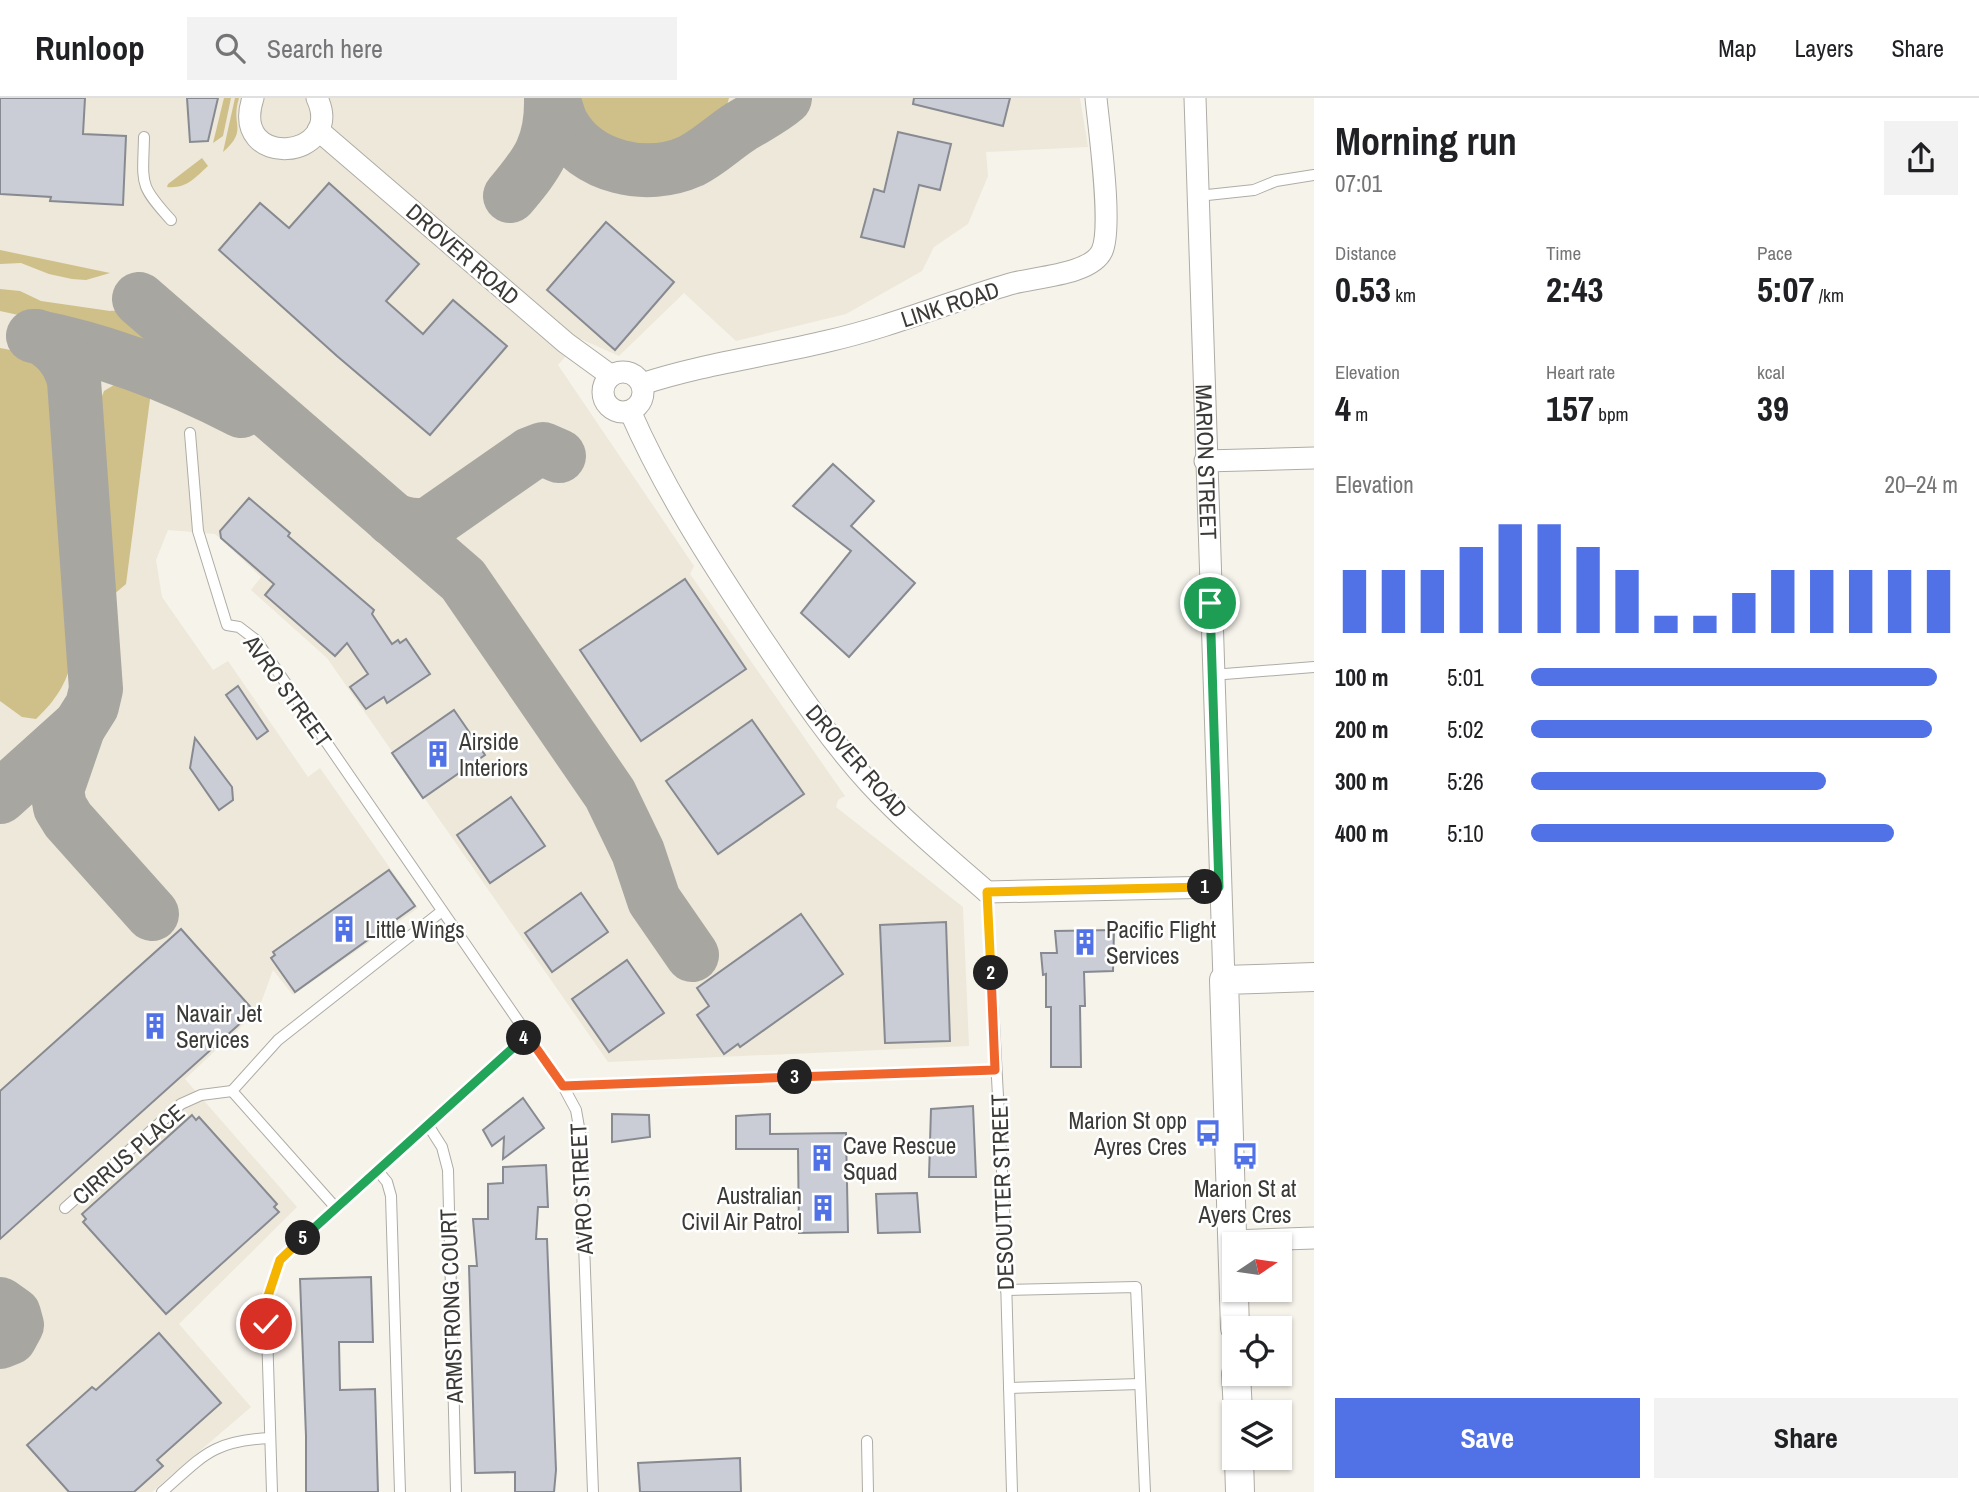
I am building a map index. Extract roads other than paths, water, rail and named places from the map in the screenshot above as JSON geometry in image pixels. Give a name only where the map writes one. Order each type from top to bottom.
[{"type":"main road","points":[[1224,980],[1314,977]]},
{"type":"main road","name":"MARION STREET","points":[[1224,980],[1232,1232]]},
{"type":"main road","points":[[1239,1470],[1240,1492]]},
{"type":"street","points":[[253,98],[250,121],[261,141],[281,150],[303,146],[317,130],[321,111],[317,98]]},
{"type":"street","name":"LINK ROAD","points":[[642,384],[669,375],[830,341],[898,322],[1009,285],[1088,266],[1102,251],[1105,227],[1096,98]]},
{"type":"street","name":"MARION STREET","points":[[1195,98],[1224,980]]},
{"type":"street","name":"DROVER ROAD","points":[[317,130],[566,342],[610,375]]},
{"type":"street","points":[[628,372],[634,374],[642,384],[644,390],[640,403],[630,411],[616,411],[605,402],[603,388],[610,375],[628,372]]},
{"type":"street","name":"DROVER ROAD","points":[[630,411],[668,491],[796,689],[870,784],[987,892]]},
{"type":"street","points":[[1205,461],[1314,458]]},
{"type":"street","points":[[987,892],[1219,887]]},
{"type":"street","points":[[1292,1239],[1314,1238]]},
{"type":"lane","points":[[144,137],[145,188],[171,220]]},
{"type":"lane","points":[[1198,196],[1254,190],[1276,181],[1314,175]]},
{"type":"lane","name":"AVRO STREET","points":[[190,433],[198,531],[227,625],[239,627],[256,640],[563,1086],[576,1110],[580,1133],[593,1492]]},
{"type":"lane","points":[[1212,675],[1314,667]]},
{"type":"lane","name":"DESOUTTER STREET","points":[[987,892],[1004,1208],[1012,1492]]},
{"type":"lane","points":[[337,1208],[232,1091],[278,1040],[442,911]]},
{"type":"lane","points":[[272,1492],[266,1312],[271,1280],[280,1260],[527,1035]]},
{"type":"lane","points":[[563,1086],[995,1070]]},
{"type":"lane","name":"CIRRUS PLACE","points":[[65,1208],[181,1104],[201,1096],[232,1091]]},
{"type":"lane","name":"ARMSTRONG COURT","points":[[428,1125],[442,1147],[448,1170],[456,1492]]},
{"type":"lane","points":[[378,1171],[387,1182],[391,1196],[401,1492]]},
{"type":"lane","points":[[1006,1290],[1136,1287],[1145,1492]]},
{"type":"lane","points":[[1009,1388],[1140,1384]]},
{"type":"lane","points":[[162,1492],[215,1448],[240,1439],[270,1438]]},
{"type":"lane","points":[[867,1441],[868,1492]]},
{"type":"place","name":"Airside Interiors","points":[[438,754]]},
{"type":"place","name":"Little Wings","points":[[344,929]]},
{"type":"place","name":"Pacific Flight Services","points":[[1085,942]]},
{"type":"place","name":"Navair Jet Services","points":[[155,1026]]},
{"type":"place","name":"Marion St opp Ayres Cres","points":[[1208,1133]]},
{"type":"place","name":"Marion St at Ayers Cres","points":[[1245,1156]]},
{"type":"place","name":"Cave Rescue Squad","points":[[822,1158]]},
{"type":"place","name":"Australian Civil Air Patrol","points":[[823,1208]]}]
